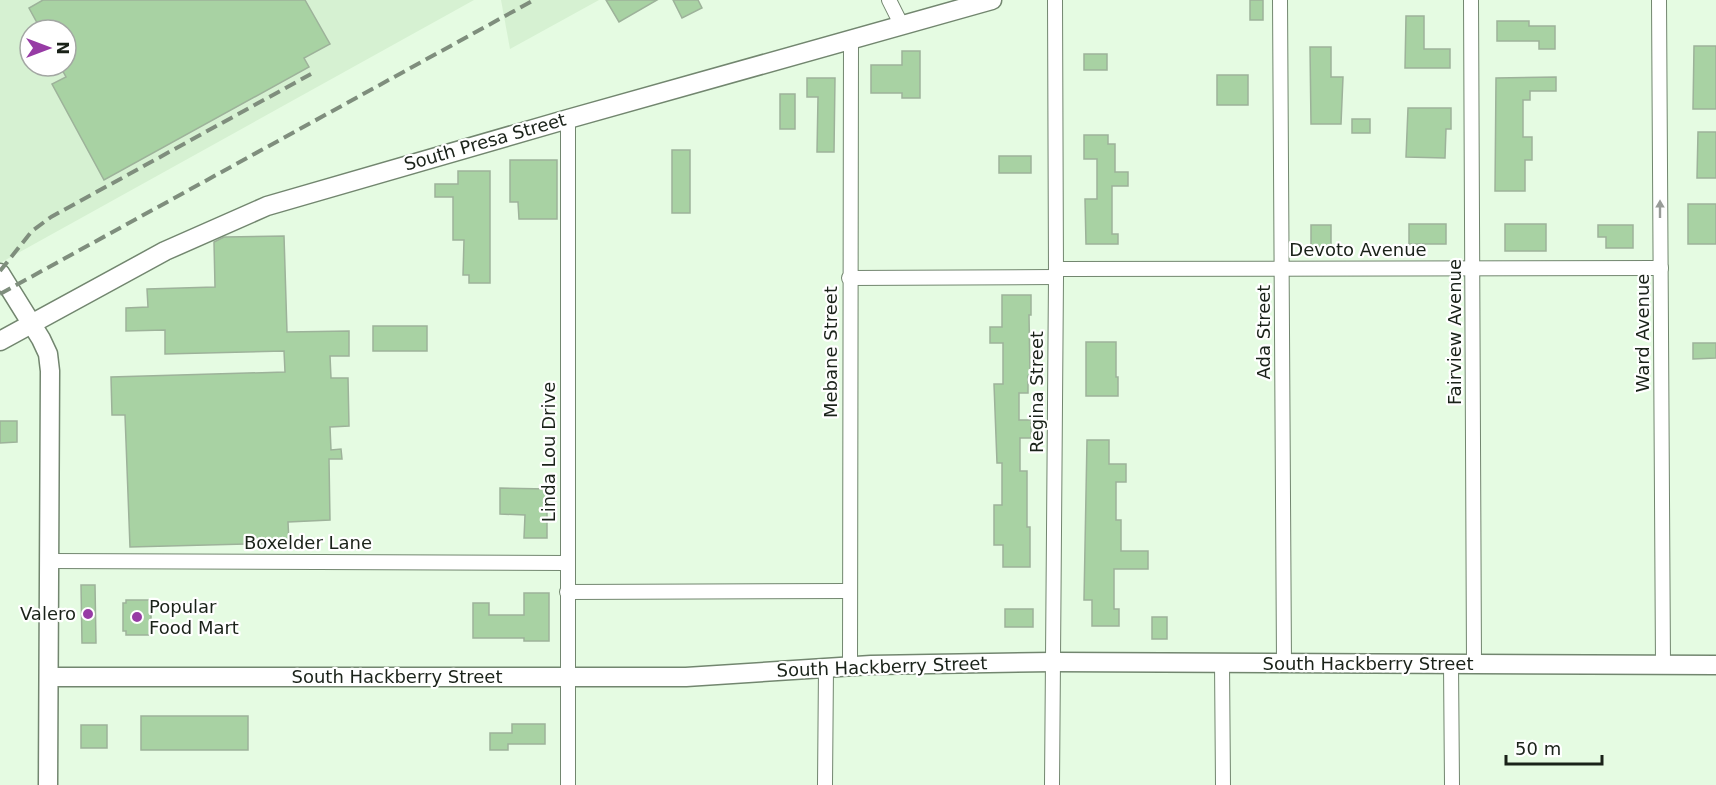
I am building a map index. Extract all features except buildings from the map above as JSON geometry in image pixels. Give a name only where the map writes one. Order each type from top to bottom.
[{"type":"main road","name":"South Presa Street","points":[[0,341],[165,251],[267,206],[992,0]]},
{"type":"main road","points":[[0,273],[41,339],[48,354],[50,371],[48,785]]},
{"type":"main road","name":"South Hackberry Street","points":[[49,677],[687,677],[850,666],[1053,662],[1716,665]]},
{"type":"street","points":[[889,0],[902,26]]},
{"type":"street","name":"Regina Street","points":[[1052,785],[1056,273],[1055,0]]},
{"type":"street","name":"Ada Street","points":[[1280,0],[1284,663]]},
{"type":"street","name":"Fairview Avenue","points":[[1471,0],[1474,664]]},
{"type":"street","name":"Ward Avenue","points":[[1659,0],[1663,666]]},
{"type":"street","name":"Mebane Street","points":[[850,666],[851,39]]},
{"type":"street","name":"Linda Lou Drive","points":[[568,119],[568,785]]},
{"type":"street","name":"Devoto Avenue","points":[[849,278],[1282,268],[1661,268]]},
{"type":"street","name":"Boxelder Lane","points":[[49,561],[567,563]]},
{"type":"street","points":[[567,592],[850,591]]},
{"type":"street","points":[[1222,662],[1223,785]]},
{"type":"street","points":[[1451,664],[1452,785]]},
{"type":"street","points":[[825,785],[826,667]]},
{"type":"shaded area","points":[[0,0],[474,0],[0,263]]},
{"type":"shaded area","points":[[501,0],[599,0],[510,49]]},
{"type":"railway","points":[[0,294],[534,0]]},
{"type":"railway","points":[[0,271],[32,231],[51,217],[311,74]]},
{"type":"place","name":"Valero","points":[[88,614]]},
{"type":"place","name":"Popular Food Mart","points":[[137,617]]}]
